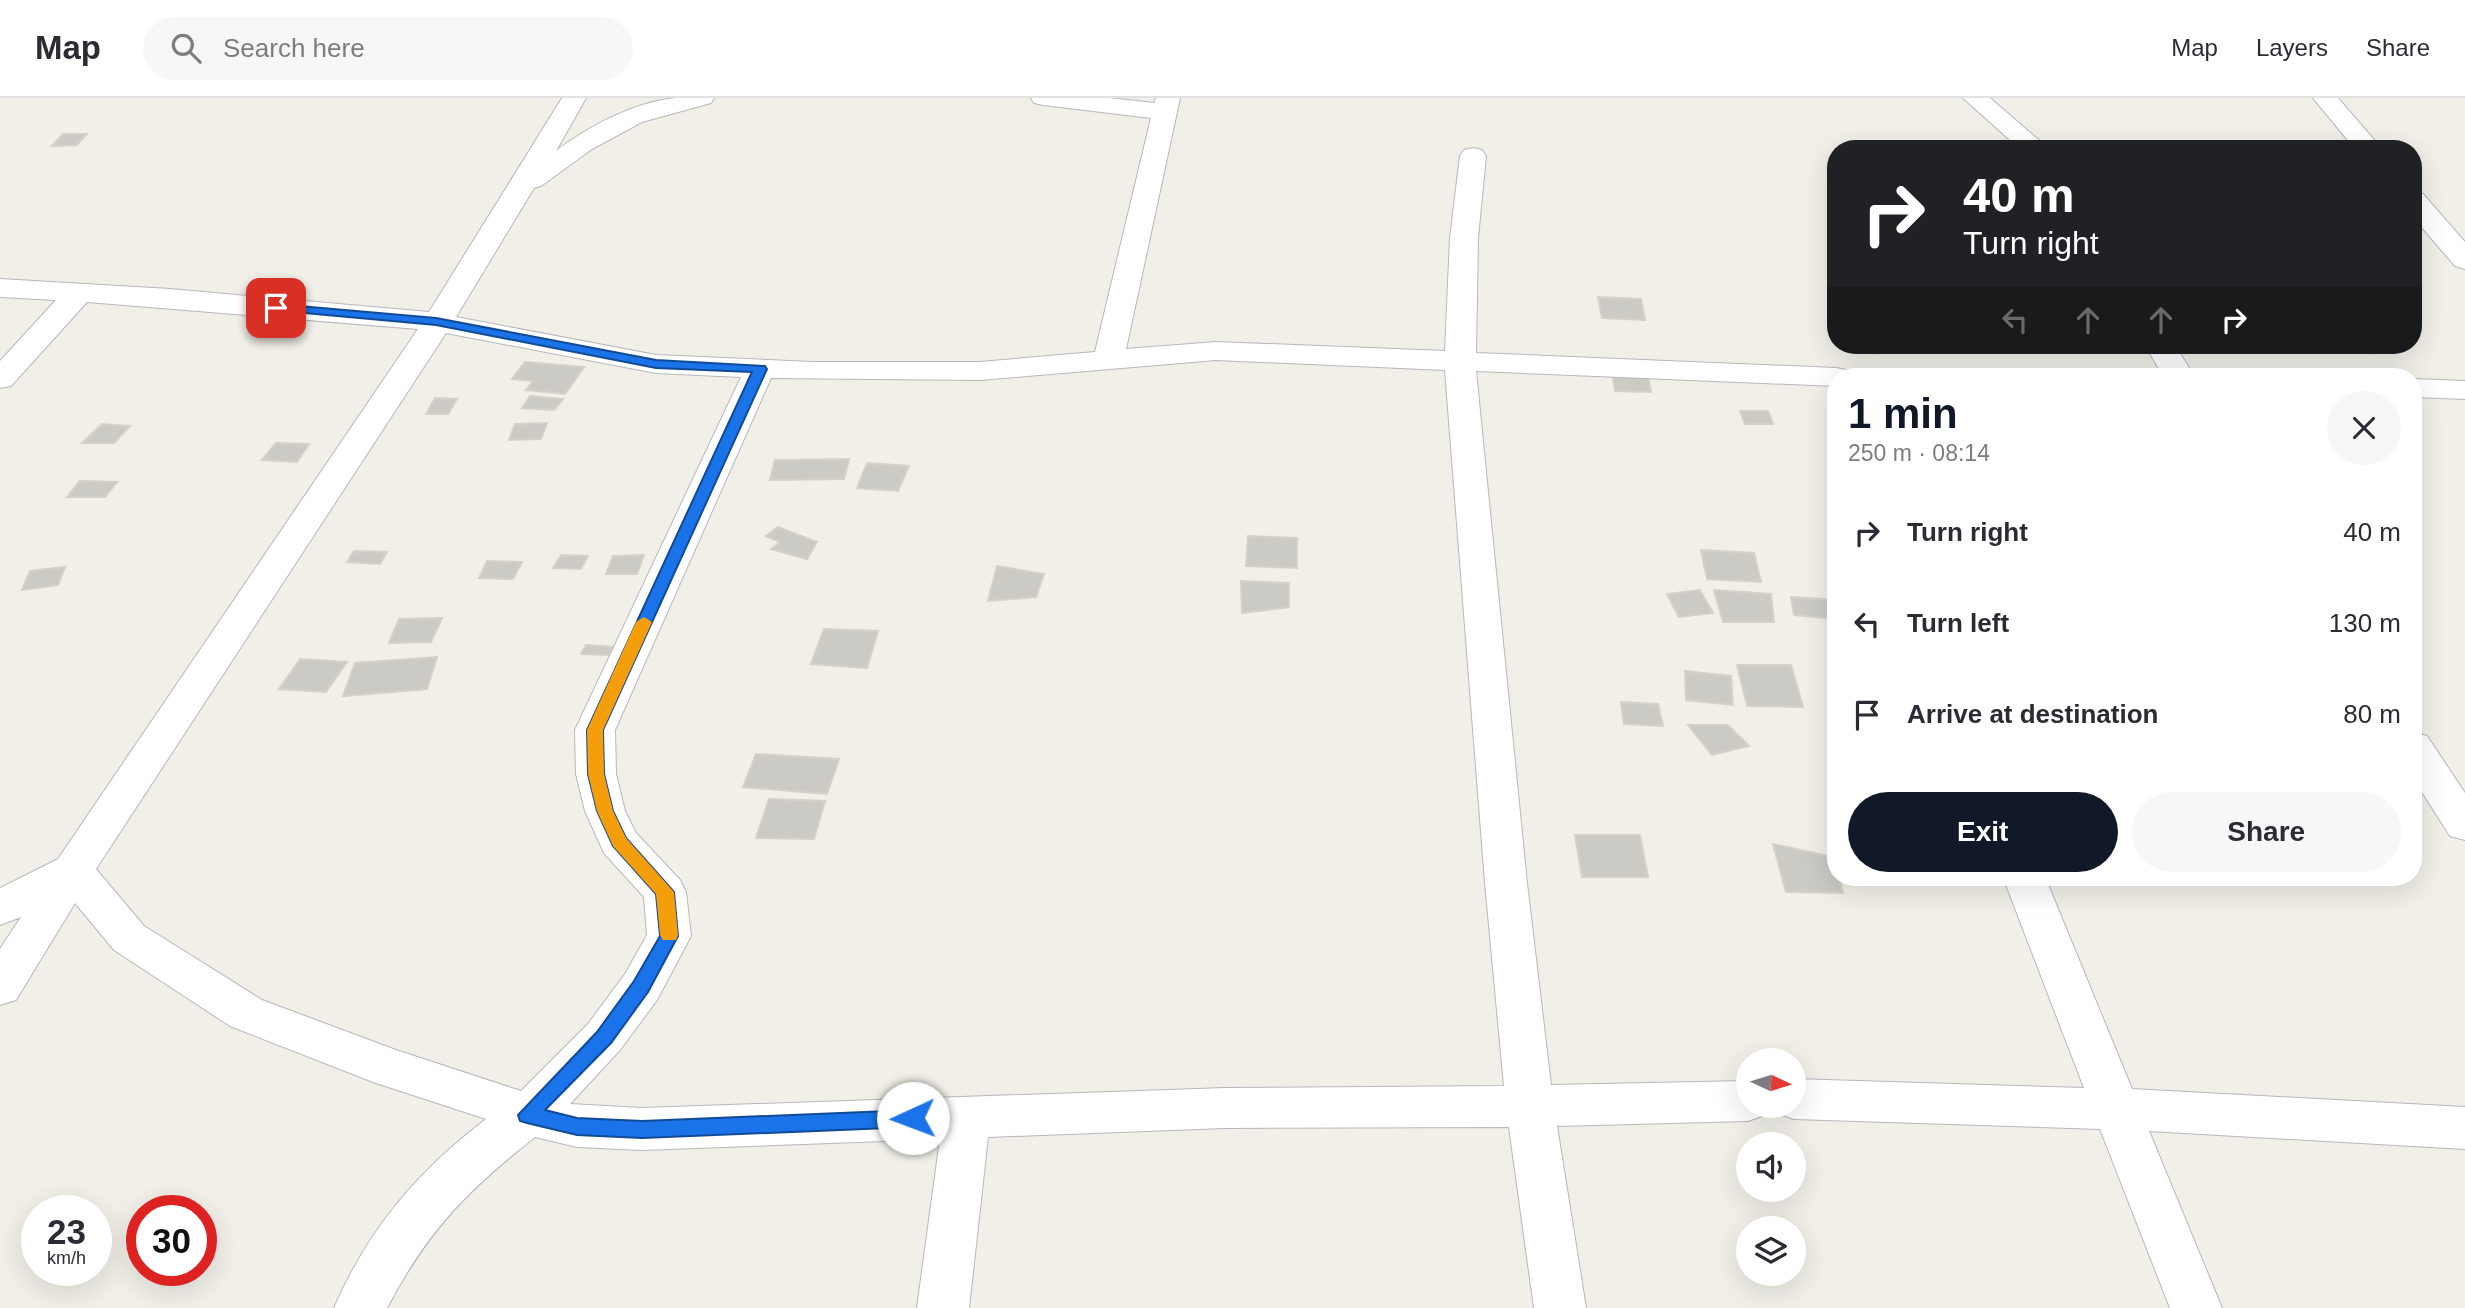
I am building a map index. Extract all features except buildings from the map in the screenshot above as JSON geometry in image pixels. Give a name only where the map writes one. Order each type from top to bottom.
[{"type":"street","points":[[0,987],[73,870],[461,286],[574,98]]},
{"type":"street","points":[[519,190],[583,143],[633,117],[702,98]]},
{"type":"street","points":[[1043,98],[1166,105],[1109,358]]},
{"type":"street","points":[[1975,98],[2025,140]]},
{"type":"street","points":[[2326,98],[2361,140]]},
{"type":"street","points":[[1473,156],[1464,238],[1460,361],[1506,883],[1530,1106],[1560,1308]]},
{"type":"street","points":[[2422,210],[2465,260]]},
{"type":"street","points":[[0,288],[80,292],[436,322],[656,364],[812,372],[980,371],[1216,351],[1460,361],[1827,384]]},
{"type":"street","points":[[0,379],[80,292]]},
{"type":"street","points":[[360,1308],[393,1247],[437,1191],[475,1156],[527,1115],[604,1037],[641,986],[669,936],[665,892],[619,842],[605,811],[596,774],[595,730],[760,369]]},
{"type":"street","points":[[2422,388],[2465,390]]},
{"type":"street","points":[[2422,760],[2465,825]]},
{"type":"street","points":[[0,908],[73,870]]},
{"type":"street","points":[[73,870],[129,938],[246,1013],[390,1068],[484,1097],[527,1115],[577,1126],[642,1129],[1225,1108],[1736,1101]]},
{"type":"street","points":[[2028,886],[2196,1308]]},
{"type":"street","points":[[1806,1099],[2119,1110],[2465,1128]]},
{"type":"street","points":[[943,1308],[967,1116]]},
{"type":"slow traffic","points":[[644,622],[595,730],[596,774],[605,811],[619,842],[665,892],[669,935]]},
{"type":"route","points":[[276,308],[436,322],[656,364],[760,369],[595,730],[596,774],[605,811],[619,842],[665,892],[669,936],[641,986],[604,1037],[527,1115],[577,1126],[642,1129],[913,1118]]}]
